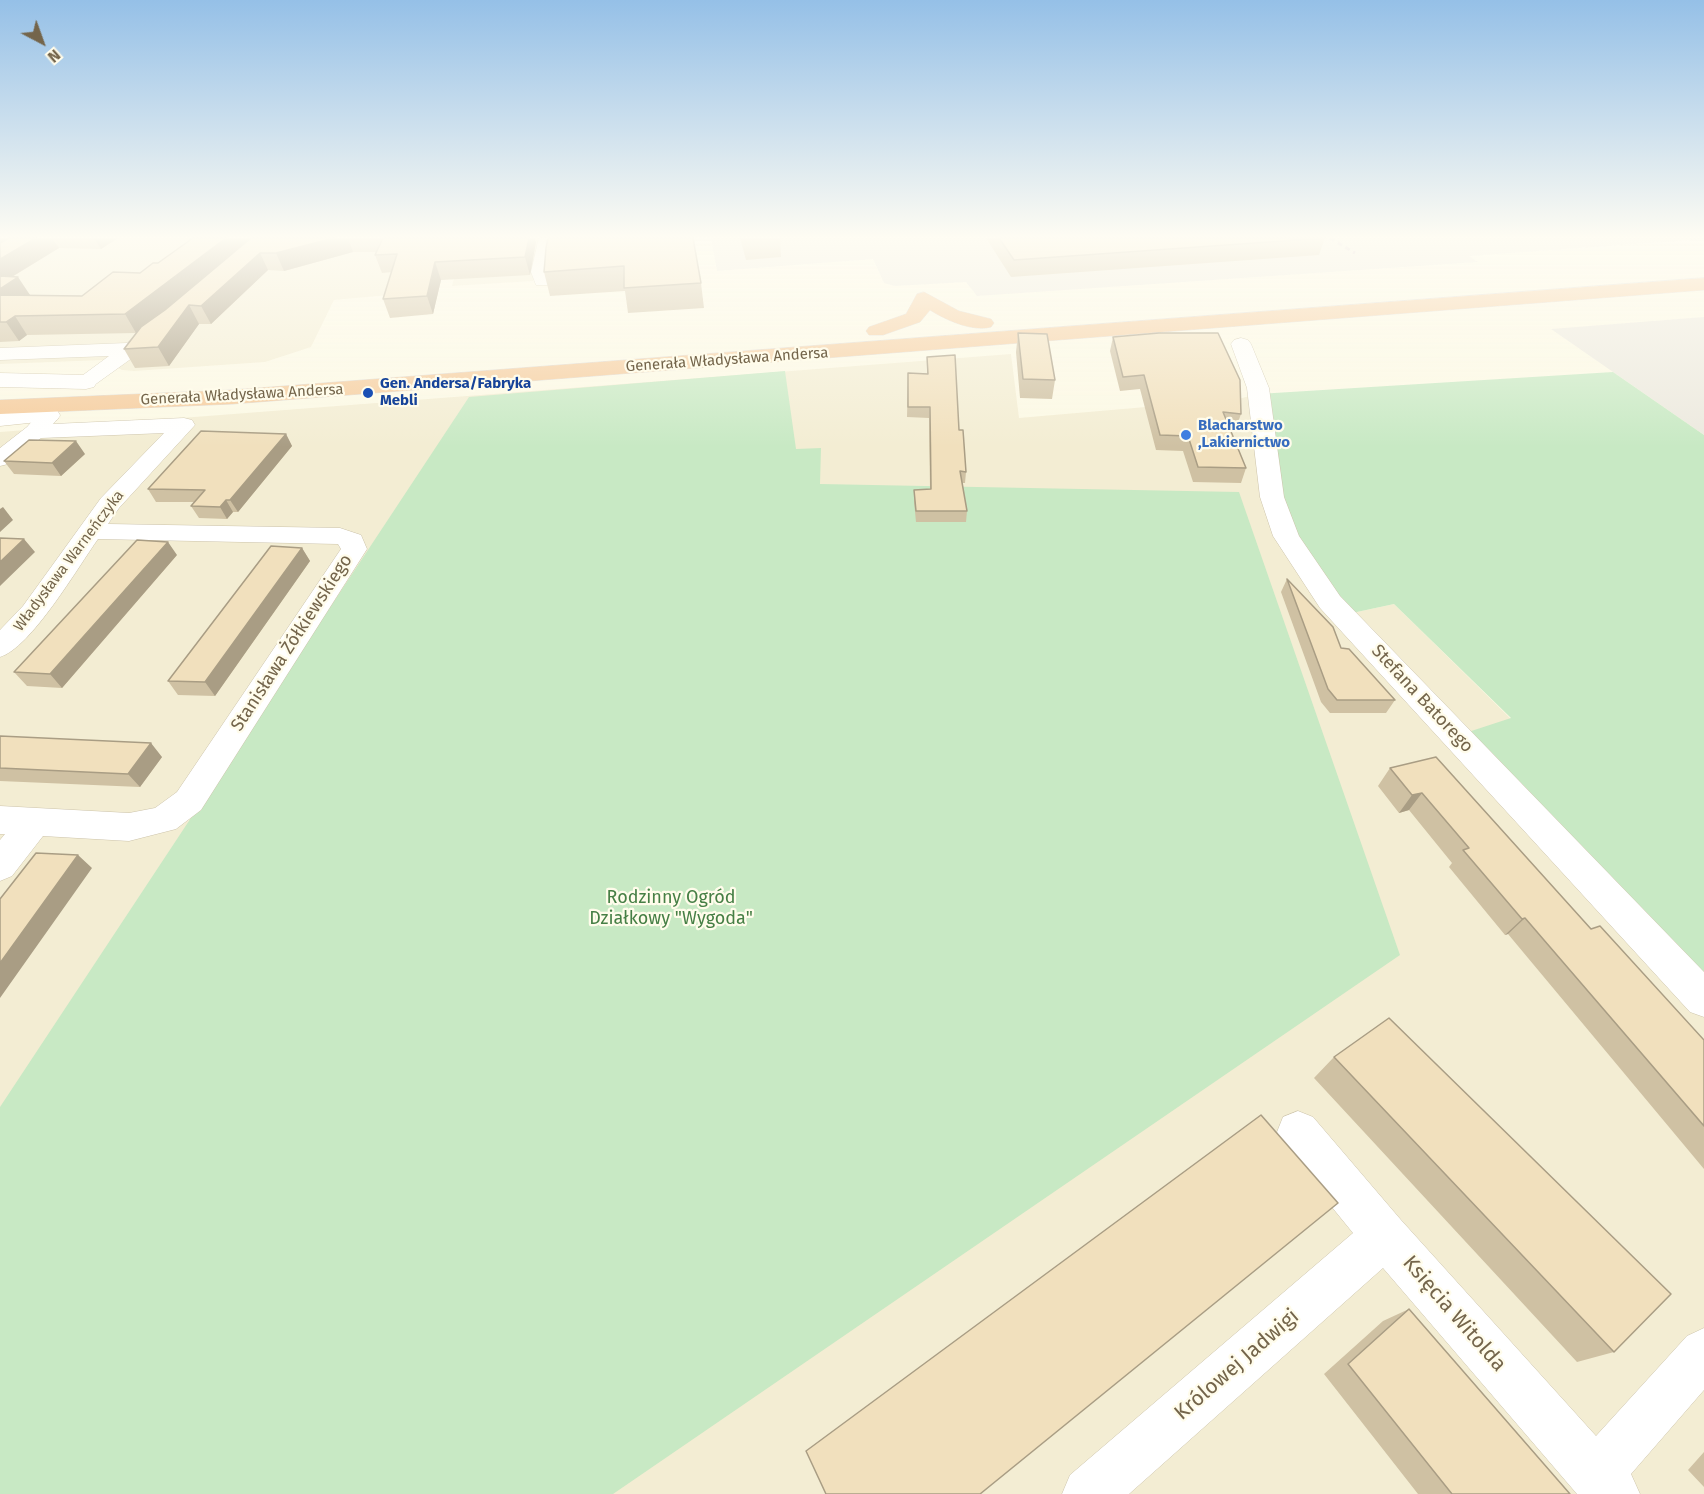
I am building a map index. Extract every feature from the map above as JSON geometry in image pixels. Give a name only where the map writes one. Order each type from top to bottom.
[{"type":"highway","points":[[876,331],[913,318],[921,308]]},
{"type":"highway","points":[[940,308],[952,315],[984,323]]},
{"type":"highway","name":"Generała Władysława Andersa","points":[[0,392],[187,383],[984,323],[1233,308]]},
{"type":"highway","name":"Generała Władysława Andersa","points":[[0,407],[232,397],[1372,308]]},
{"type":"highway","points":[[1185,324],[1226,336],[1240,344],[1248,326],[1260,318]]},
{"type":"highway","points":[[86,382],[187,383]]},
{"type":"highway","points":[[37,429],[232,397]]},
{"type":"main road","points":[[0,380],[86,382]]},
{"type":"main road","points":[[0,419],[37,429]]},
{"type":"street","points":[[86,382],[174,318]]},
{"type":"street","name":"Stefana Batorego","points":[[1240,344],[1257,388],[1272,497],[1286,536],[1305,567],[1330,602],[1704,999]]},
{"type":"street","points":[[0,354],[133,349]]},
{"type":"street","name":"Władysława Warneńczyka","points":[[0,647],[33,612],[110,502],[184,425],[37,429]]},
{"type":"street","points":[[0,441],[37,429]]},
{"type":"street","points":[[0,459],[37,429]]},
{"type":"street","name":"Stanisława Żółkiewskiego","points":[[0,820],[129,827],[164,819],[189,801],[354,549],[352,540],[340,536],[91,531]]},
{"type":"street","points":[[0,866],[34,822]]},
{"type":"street","name":"Księcia Witolda","points":[[1298,1132],[1604,1485]]},
{"type":"street","name":"Królowej Jadwigi","points":[[1089,1494],[1386,1236]]},
{"type":"street","points":[[1604,1485],[1704,1353]]},
{"type":"shaded area","points":[[0,308],[330,308],[311,347],[265,362],[134,371],[122,370],[105,360],[0,364]]},
{"type":"shaded area","points":[[1704,317],[1704,435],[1551,329]]},
{"type":"shaded area","name":"Rodzinny Ogród Działkowy \"Wygoda\"","points":[[1011,354],[1019,418],[1238,399],[1258,394],[1343,615],[1394,604],[1511,719],[1457,736],[1704,997],[1704,1494],[0,1494],[0,432]]},
{"type":"green space","name":"Rodzinny Ogród Działkowy \"Wygoda\"","points":[[785,371],[796,449],[821,448],[820,484],[1239,492],[1400,955],[613,1494],[0,1494],[0,1107],[469,397]]},
{"type":"green space","points":[[1613,372],[1704,435],[1704,997],[1456,736],[1511,718],[1394,604],[1343,615],[1287,536],[1258,394]]},
{"type":"building","points":[[0,308],[133,308],[125,314],[15,316],[6,322],[0,322]]},
{"type":"building","points":[[168,308],[187,308],[158,347],[124,349],[141,327]]},
{"type":"building","points":[[1018,333],[1047,334],[1055,380],[1023,379]]},
{"type":"building","points":[[1159,333],[1218,333],[1240,380],[1241,414],[1223,412],[1246,468],[1198,467],[1188,436],[1160,435],[1144,375],[1123,377],[1113,337]]},
{"type":"building","points":[[955,355],[959,430],[963,430],[966,472],[960,471],[967,511],[916,511],[914,490],[931,489],[930,407],[908,407],[908,373],[928,374],[927,357]]},
{"type":"building","points":[[201,431],[286,434],[230,500],[226,500],[220,507],[191,506],[205,490],[148,489]]},
{"type":"building","points":[[29,440],[76,441],[52,463],[4,461]]},
{"type":"building","points":[[0,538],[24,539],[0,562]]},
{"type":"building","points":[[137,540],[168,542],[50,674],[14,672]]},
{"type":"building","points":[[271,546],[302,548],[205,682],[168,681]]},
{"type":"building","points":[[1287,579],[1333,627],[1341,648],[1349,649],[1395,700],[1337,700],[1328,689]]},
{"type":"building","points":[[0,736],[151,743],[128,774],[0,768]]},
{"type":"building","points":[[1436,757],[1591,929],[1600,926],[1704,1040],[1704,1126],[1525,918],[1522,919],[1463,850],[1469,848],[1422,793],[1412,795],[1390,768]]},
{"type":"building","points":[[36,853],[78,855],[0,963],[0,899]]},
{"type":"building","points":[[1389,1018],[1671,1294],[1614,1352],[1334,1057]]},
{"type":"building","points":[[1261,1115],[1338,1203],[980,1494],[826,1494],[806,1451]]},
{"type":"building","points":[[1409,1309],[1570,1494],[1452,1494],[1348,1364]]},
{"type":"place","name":"Gen. Andersa/Fabryka Mebli","points":[[368,393]]},
{"type":"place","name":"Blacharstwo ,Lakiernictwo","points":[[1186,435]]}]
